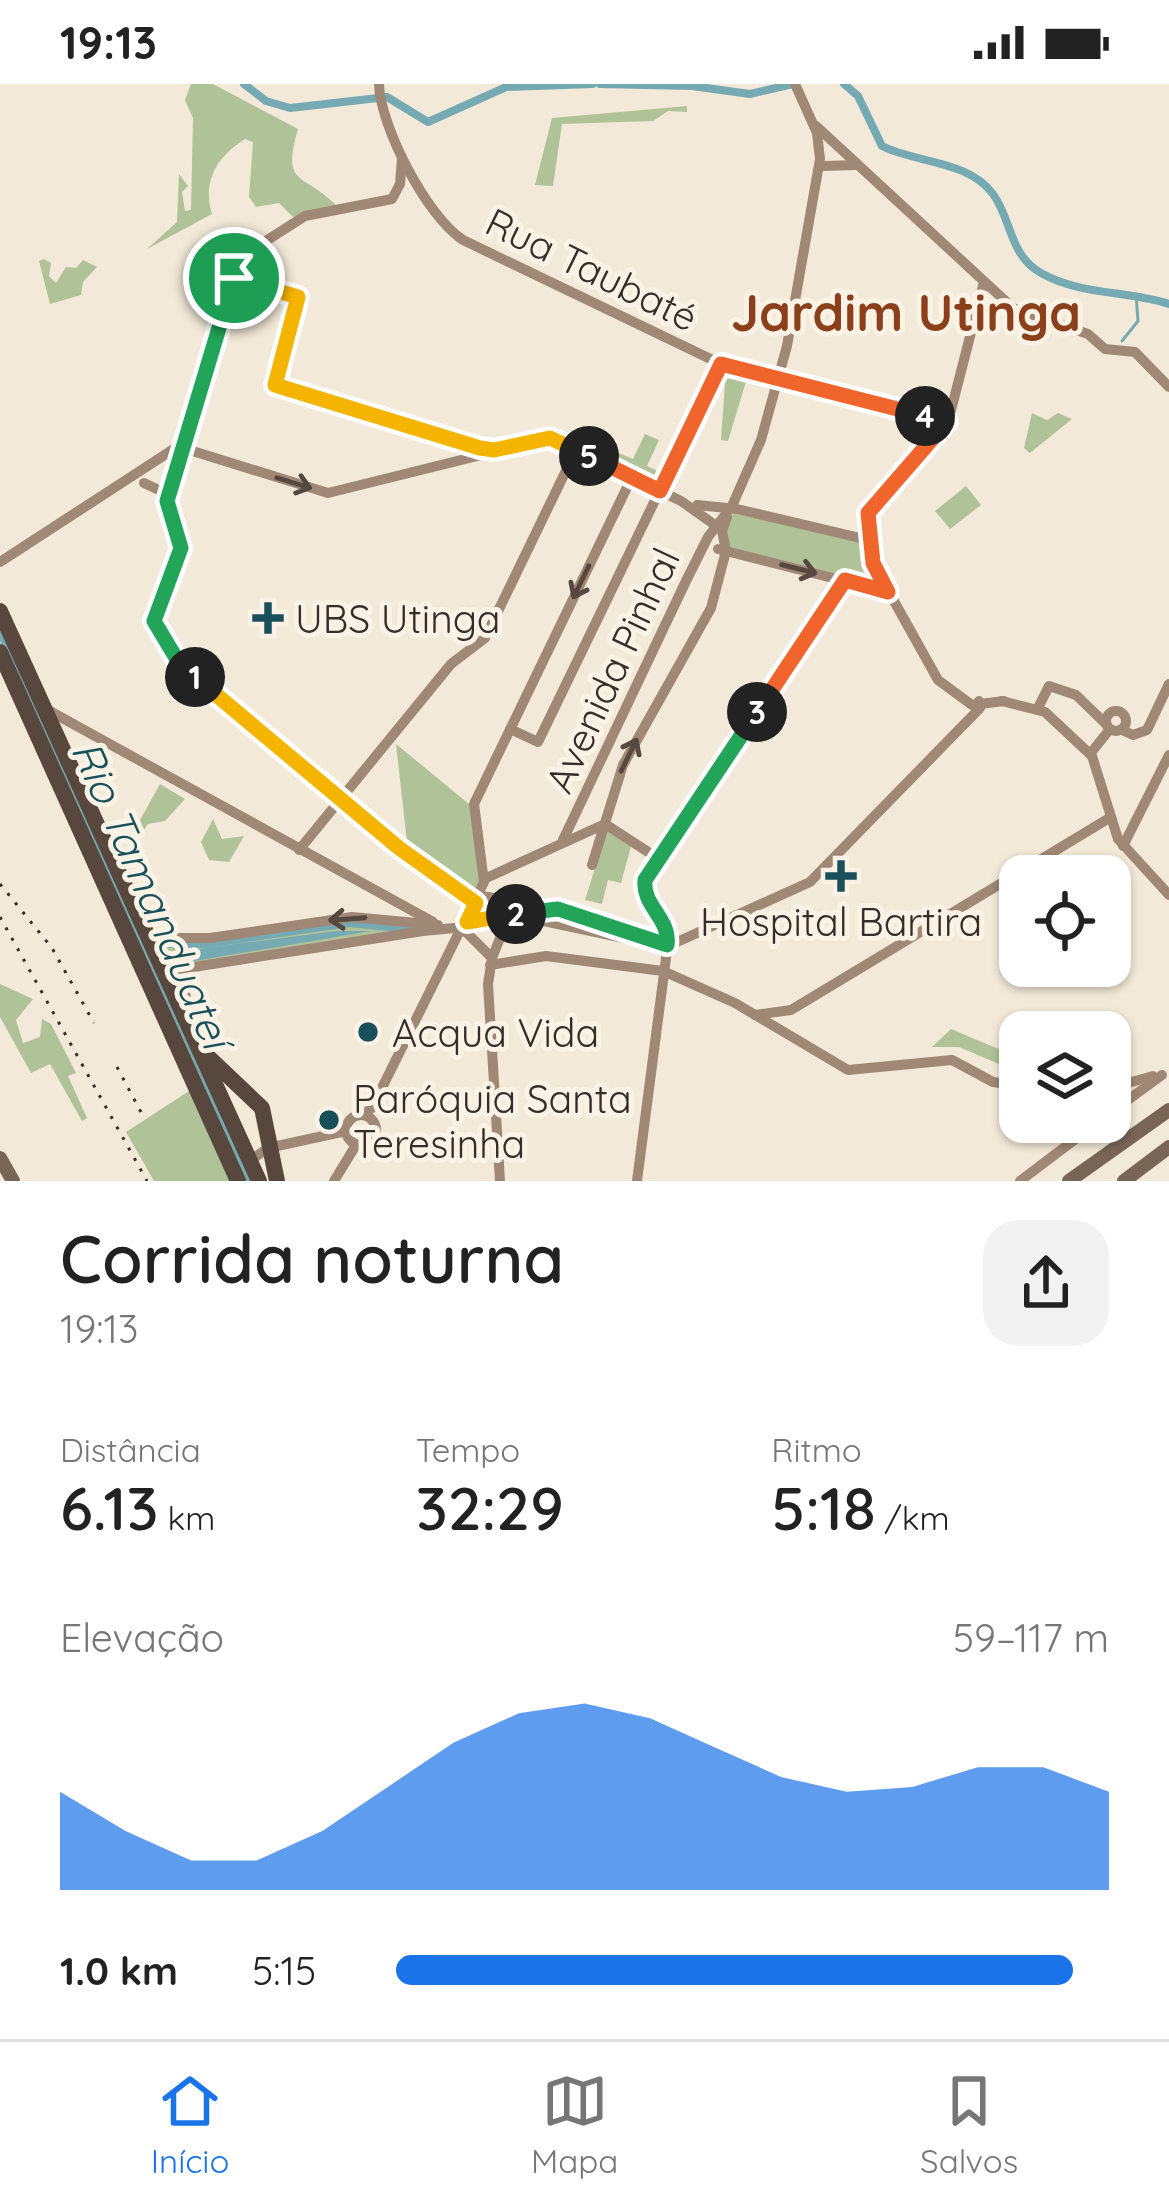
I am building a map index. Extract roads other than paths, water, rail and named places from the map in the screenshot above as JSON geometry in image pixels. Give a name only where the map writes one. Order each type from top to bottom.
[{"type":"highway","points":[[0,610],[141,941]]},
{"type":"highway","points":[[0,652],[260,1181]]},
{"type":"highway","points":[[191,1048],[262,1108],[251,1162]]},
{"type":"highway","points":[[191,1048],[251,1162]]},
{"type":"main road","points":[[592,865],[623,765],[707,619],[716,532],[733,509],[780,382],[831,164],[796,87]]},
{"type":"main road","name":"Rua Taubaté","points":[[380,92],[404,162],[430,211],[463,240],[721,364],[947,422]]},
{"type":"main road","points":[[820,136],[831,164]]},
{"type":"main road","points":[[404,162],[392,199],[304,216],[247,253],[234,278],[165,487],[181,548],[155,628],[179,663],[341,798],[474,897],[515,901],[668,946],[817,876],[930,764],[980,704]]},
{"type":"main road","points":[[831,164],[859,166],[1022,313],[1088,334],[1106,350],[1137,352],[1169,387]]},
{"type":"main road","points":[[234,278],[298,297],[272,381],[486,449]]},
{"type":"main road","points":[[983,282],[947,422],[872,506],[869,540],[884,588],[938,680],[957,696],[980,704],[1004,701],[1037,708],[1090,754],[1123,846],[1169,895]]},
{"type":"main road","points":[[510,728],[538,742],[721,364]]},
{"type":"main road","points":[[0,566],[142,478],[154,458],[179,450],[328,493],[486,449],[553,439],[686,503],[716,532],[845,580],[884,588]]},
{"type":"main road","points":[[300,848],[451,664],[485,637],[576,450]]},
{"type":"main road","points":[[251,1162],[374,1138],[368,1114],[466,926],[484,878],[474,804],[632,477]]},
{"type":"main road","points":[[142,478],[165,487]]},
{"type":"main road","points":[[733,509],[869,540]]},
{"type":"main road","name":"Avenida Pinhal","points":[[484,878],[572,834],[716,532]]},
{"type":"main road","points":[[637,1181],[668,946],[668,930],[644,892],[659,859],[845,580]]},
{"type":"main road","points":[[1037,708],[1049,686],[1076,695],[1113,728],[1131,735],[1147,730],[1168,691]]},
{"type":"main road","points":[[47,712],[300,848],[422,924]]},
{"type":"main road","points":[[1090,754],[1113,728]]},
{"type":"main road","points":[[1123,846],[1169,754]]},
{"type":"main road","points":[[754,1015],[791,1010],[1112,818]]},
{"type":"main road","points":[[572,834],[604,824],[659,859]]},
{"type":"main road","points":[[500,1181],[491,962],[515,901]]},
{"type":"main road","points":[[141,941],[198,939],[352,916],[466,926],[560,914]]},
{"type":"main road","points":[[160,972],[422,924]]},
{"type":"main road","points":[[466,926],[491,962]]},
{"type":"main road","points":[[491,962],[546,956],[663,970],[718,995],[848,1070],[952,1060],[999,1083]]},
{"type":"main road","points":[[422,990],[436,984]]},
{"type":"main road","points":[[436,984],[437,999]]},
{"type":"main road","points":[[1131,1084],[1166,1074]]},
{"type":"main road","points":[[1131,1095],[1147,1081]]},
{"type":"main road","points":[[1070,1181],[1169,1110]]},
{"type":"main road","points":[[334,1181],[351,1142],[352,1118],[368,1114]]},
{"type":"main road","points":[[1020,1181],[1070,1143]]},
{"type":"main road","points":[[1124,1181],[1169,1147]]},
{"type":"main road","points":[[0,1158],[13,1181]]},
{"type":"water","points":[[0,624],[253,1181],[245,1181],[0,641]]},
{"type":"water","points":[[371,931],[177,964],[173,952]]},
{"type":"waterway","points":[[244,84],[266,101],[290,108],[387,97],[428,122],[506,87],[593,84]]},
{"type":"waterway","points":[[600,84],[692,86],[750,94],[793,84]]},
{"type":"waterway","points":[[844,84],[858,96],[882,146],[956,168],[982,183],[999,204],[1023,257],[1041,273],[1072,286],[1169,304]]},
{"type":"waterway","points":[[1122,341],[1138,321],[1136,294]]},
{"type":"waterway","name":"Rio Tamanduateí","points":[[159,944],[206,944],[349,923],[409,929]]},
{"type":"railway","points":[[0,884],[52,948],[94,1023]]},
{"type":"railway","points":[[0,917],[147,1181]]},
{"type":"railway","points":[[117,1067],[142,1114]]},
{"type":"place","name":"UBS Utinga","points":[[268,618]]},
{"type":"place","name":"Hospital Bartira","points":[[841,876]]},
{"type":"place","name":"Acqua Vida","points":[[368,1032]]},
{"type":"place","name":"Paróquia Santa Teresinha","points":[[329,1120]]},
{"type":"district","name":"Jardim Utinga","points":[[906,312]]}]
